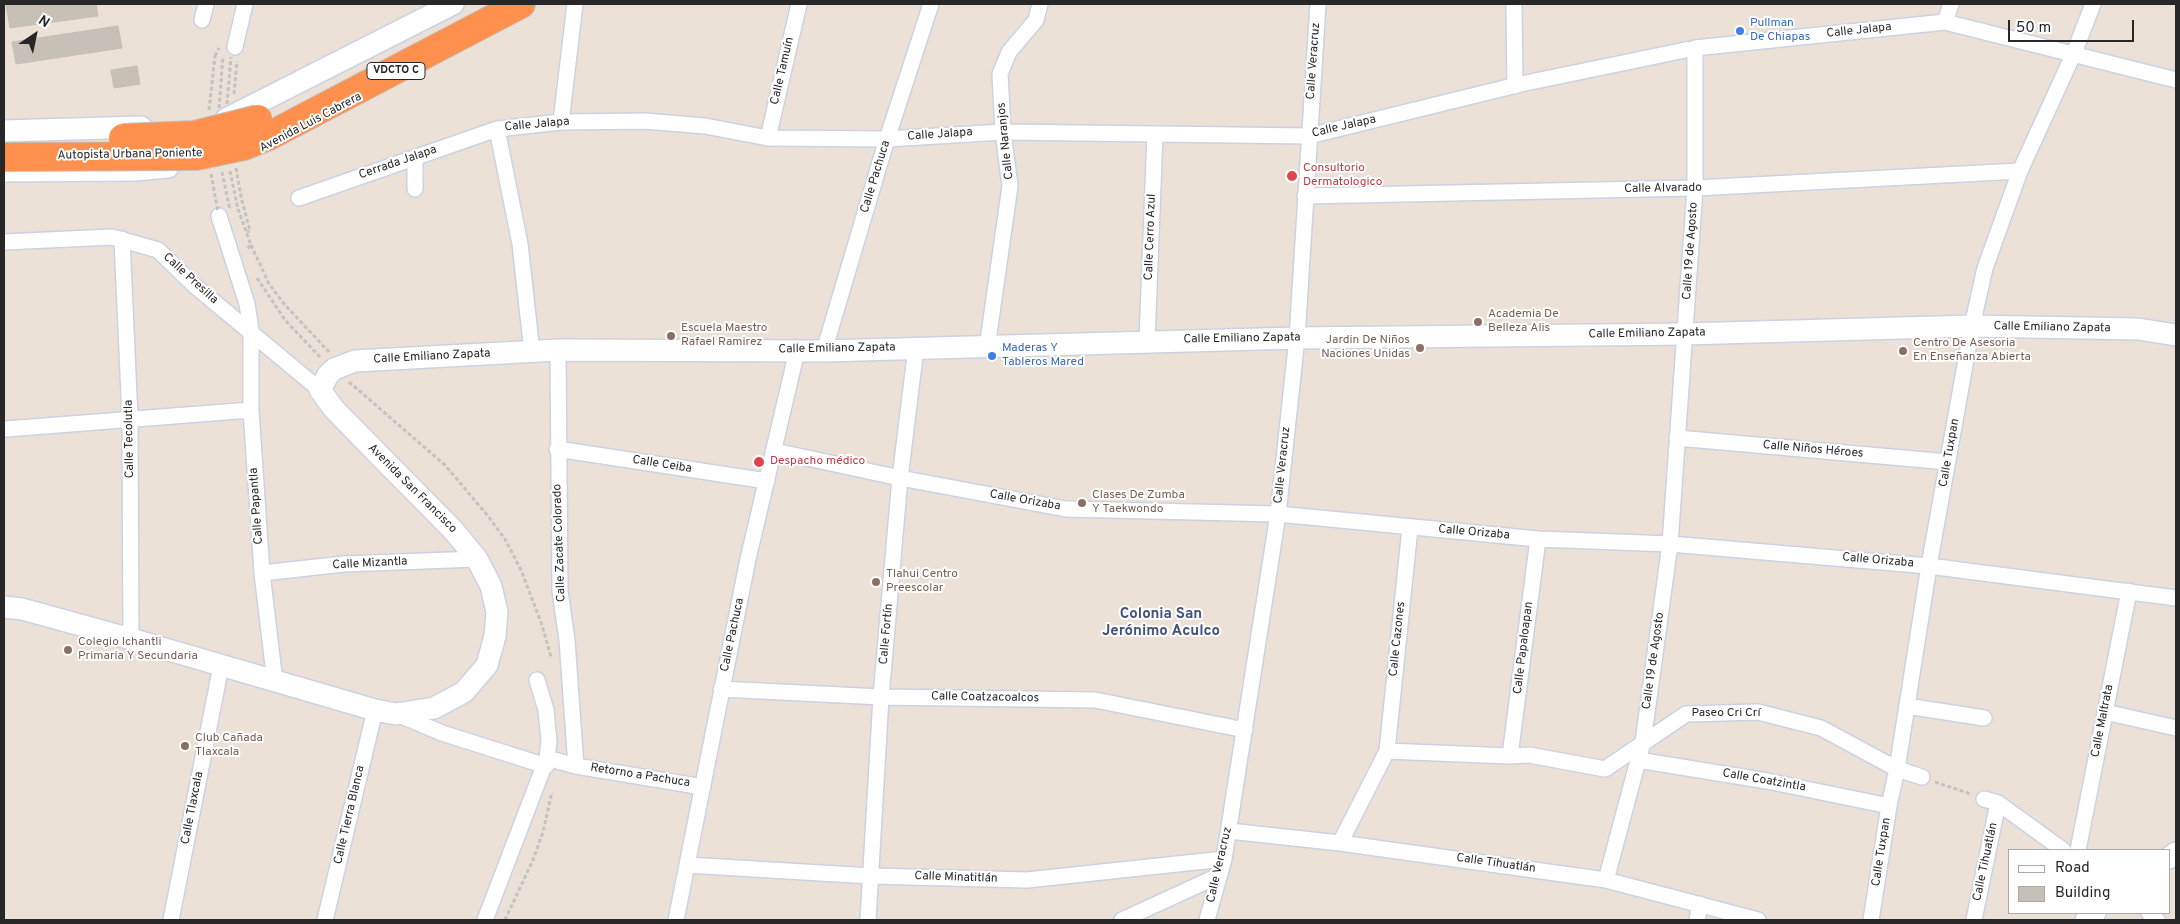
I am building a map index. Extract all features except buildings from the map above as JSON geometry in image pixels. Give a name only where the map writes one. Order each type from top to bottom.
[{"type":"highway","name":"Autopista Urbana Poniente","points":[[4,138],[147,138],[194,135],[224,130],[258,119],[290,105],[484,4]]},
{"type":"highway","name":"Autopista Urbana Poniente","points":[[4,157],[196,156],[244,146],[269,136],[521,4]]},
{"type":"street","points":[[202,20],[206,4]]},
{"type":"street","points":[[237,53],[244,4]]},
{"type":"street","points":[[4,132],[198,124],[232,117],[453,4]]},
{"type":"street","name":"Avenida Luis Cabrera","points":[[4,171],[135,170],[207,163],[254,153],[537,4]]},
{"type":"street","points":[[561,122],[575,4]]},
{"type":"street","name":"Calle Tamuín","points":[[768,138],[799,4]]},
{"type":"street","name":"Calle Pachuca","points":[[824,351],[887,139],[930,4]]},
{"type":"street","name":"Calle Naranjos","points":[[987,348],[1010,186],[1003,132],[1000,74],[1009,52],[1036,20],[1040,4]]},
{"type":"street","name":"Calle Veracruz","points":[[1207,920],[1224,859],[1229,831],[1278,514],[1297,338],[1318,4]]},
{"type":"street","points":[[1514,4],[1515,86]]},
{"type":"street","points":[[1945,22],[1951,4]]},
{"type":"street","name":"Calle Tuxpan","points":[[1870,920],[1889,806],[1898,769],[1929,566],[1972,326],[1985,268],[2020,171],[2074,53],[2093,4]]},
{"type":"street","name":"Calle Jalapa","points":[[497,129],[561,122],[645,121],[705,126],[768,138],[887,139],[1003,132],[1309,136],[1515,86],[1695,48],[1945,22],[2176,80]]},
{"type":"street","name":"Calle 19 de Agosto","points":[[1606,880],[1643,742],[1670,544],[1695,188],[1695,48]]},
{"type":"street","points":[[128,128],[128,150],[135,170]]},
{"type":"street","points":[[497,129],[520,244],[532,352]]},
{"type":"street","name":"Cerrada Jalapa","points":[[299,198],[497,129]]},
{"type":"street","name":"Calle Cerro Azul","points":[[1147,341],[1155,134]]},
{"type":"street","points":[[416,156],[416,189]]},
{"type":"street","name":"Calle Alvarado","points":[[1305,196],[1695,188],[2020,171]]},
{"type":"street","name":"Calle Papantla","points":[[227,215],[251,330],[250,410],[262,573],[275,682]]},
{"type":"street","name":"Calle Presilla","points":[[4,242],[76,237],[122,239],[158,250],[196,286],[251,330],[320,390]]},
{"type":"street","name":"Calle Tecolutla","points":[[122,239],[130,418],[130,639]]},
{"type":"street","name":"Calle Emiliano Zapata","points":[[320,390],[328,375],[355,361],[558,350],[824,351],[987,348],[1147,341],[1685,334],[1972,326],[2138,329],[2176,335]]},
{"type":"street","name":"Calle Fortín","points":[[868,920],[881,697],[900,478],[916,348]]},
{"type":"street","name":"Calle Zacate Colorado","points":[[558,350],[557,448],[560,591],[567,640],[576,766]]},
{"type":"street","name":"Calle Pachuca","points":[[676,920],[721,689],[797,351]]},
{"type":"street","name":"Avenida San Francisco","points":[[320,390],[341,415],[426,501],[478,559],[491,586],[497,612],[495,636],[487,665],[464,692],[434,708],[386,712]]},
{"type":"street","points":[[6,428],[250,410]]},
{"type":"street","name":"Calle Niños Héroes","points":[[1678,438],[1948,462]]},
{"type":"street","name":"Calle Ceiba","points":[[557,448],[767,481]]},
{"type":"street","name":"Calle Orizaba","points":[[775,451],[900,478],[1066,509],[1278,514],[1538,539],[1670,544],[1929,566],[2176,598]]},
{"type":"street","name":"Calle Cazones","points":[[1387,751],[1410,528]]},
{"type":"street","name":"Calle Papaloapan","points":[[1510,756],[1538,539]]},
{"type":"street","name":"Calle Mizantla","points":[[262,573],[344,564],[478,559]]},
{"type":"street","name":"Calle Maltrata","points":[[2078,849],[2129,591]]},
{"type":"street","name":"Avenida San Francisco","points":[[4,607],[22,609],[386,712],[442,733],[547,762]]},
{"type":"street","name":"Calle Tlaxcala","points":[[171,920],[221,666]]},
{"type":"street","points":[[485,920],[547,762],[549,740],[546,710],[537,680]]},
{"type":"street","name":"Calle Coatzacoalcos","points":[[721,689],[881,697],[1094,700],[1245,730]]},
{"type":"street","points":[[1907,706],[1984,718]]},
{"type":"street","name":"Calle Tierra Blanca","points":[[325,920],[386,712]]},
{"type":"street","name":"Paseo Cri Crí","points":[[1387,751],[1510,756],[1529,755],[1605,769],[1686,714],[1758,712],[1821,728],[1898,769],[1922,777]]},
{"type":"street","points":[[2104,712],[2176,728]]},
{"type":"street","points":[[1340,843],[1387,751]]},
{"type":"street","name":"Calle Coatzintla","points":[[1638,760],[1767,781],[1889,806]]},
{"type":"street","name":"Retorno a Pachuca","points":[[547,762],[703,787]]},
{"type":"street","points":[[1984,799],[1998,804],[2062,849]]},
{"type":"street","name":"Calle Tihuatlán","points":[[1974,920],[1998,804]]},
{"type":"street","name":"Calle Tihuatlán","points":[[1229,831],[1340,843],[1606,880],[1758,920]]},
{"type":"street","name":"Calle Minatitlán","points":[[686,865],[871,876],[1027,880],[1224,859]]},
{"type":"street","points":[[1122,920],[1220,874]]},
{"type":"street","points":[[1697,920],[1700,904]]},
{"type":"path","points":[[232,117],[237,53]]},
{"type":"path","points":[[234,158],[241,198],[250,231],[247,232]]},
{"type":"path","points":[[238,209],[251,245],[269,284],[285,306],[328,350],[346,365]]},
{"type":"path","points":[[241,244],[247,259]]},
{"type":"path","points":[[244,252],[251,245]]},
{"type":"path","points":[[254,272],[285,320],[315,352]]},
{"type":"path","points":[[1922,777],[1984,799]]},
{"type":"place","name":"Pullman De Chiapas","points":[[1740,31]]},
{"type":"place","name":"Consultorio Dermatologico","points":[[1292,176]]},
{"type":"place","name":"Academia De Belleza Alis","points":[[1478,322]]},
{"type":"place","name":"Escuela Maestro Rafael Ramirez","points":[[671,336]]},
{"type":"place","name":"Jardin De Niños Naciones Unidas","points":[[1420,348]]},
{"type":"place","name":"Centro De Asesoria En Enseñanza Abierta","points":[[1903,351]]},
{"type":"place","name":"Maderas Y Tableros Mared","points":[[992,356]]},
{"type":"place","name":"Despacho médico","points":[[759,462]]},
{"type":"place","name":"Clases De Zumba Y Taekwondo","points":[[1082,503]]},
{"type":"place","name":"Tlahui Centro Preescolar","points":[[876,582]]},
{"type":"place","name":"Colegio Ichantli Primaria Y Secundaria","points":[[68,650]]},
{"type":"place","name":"Club Cañada Tlaxcala","points":[[185,746]]},
{"type":"district","name":"Colonia San Jerónimo Aculco","points":[[1161,624]]}]
